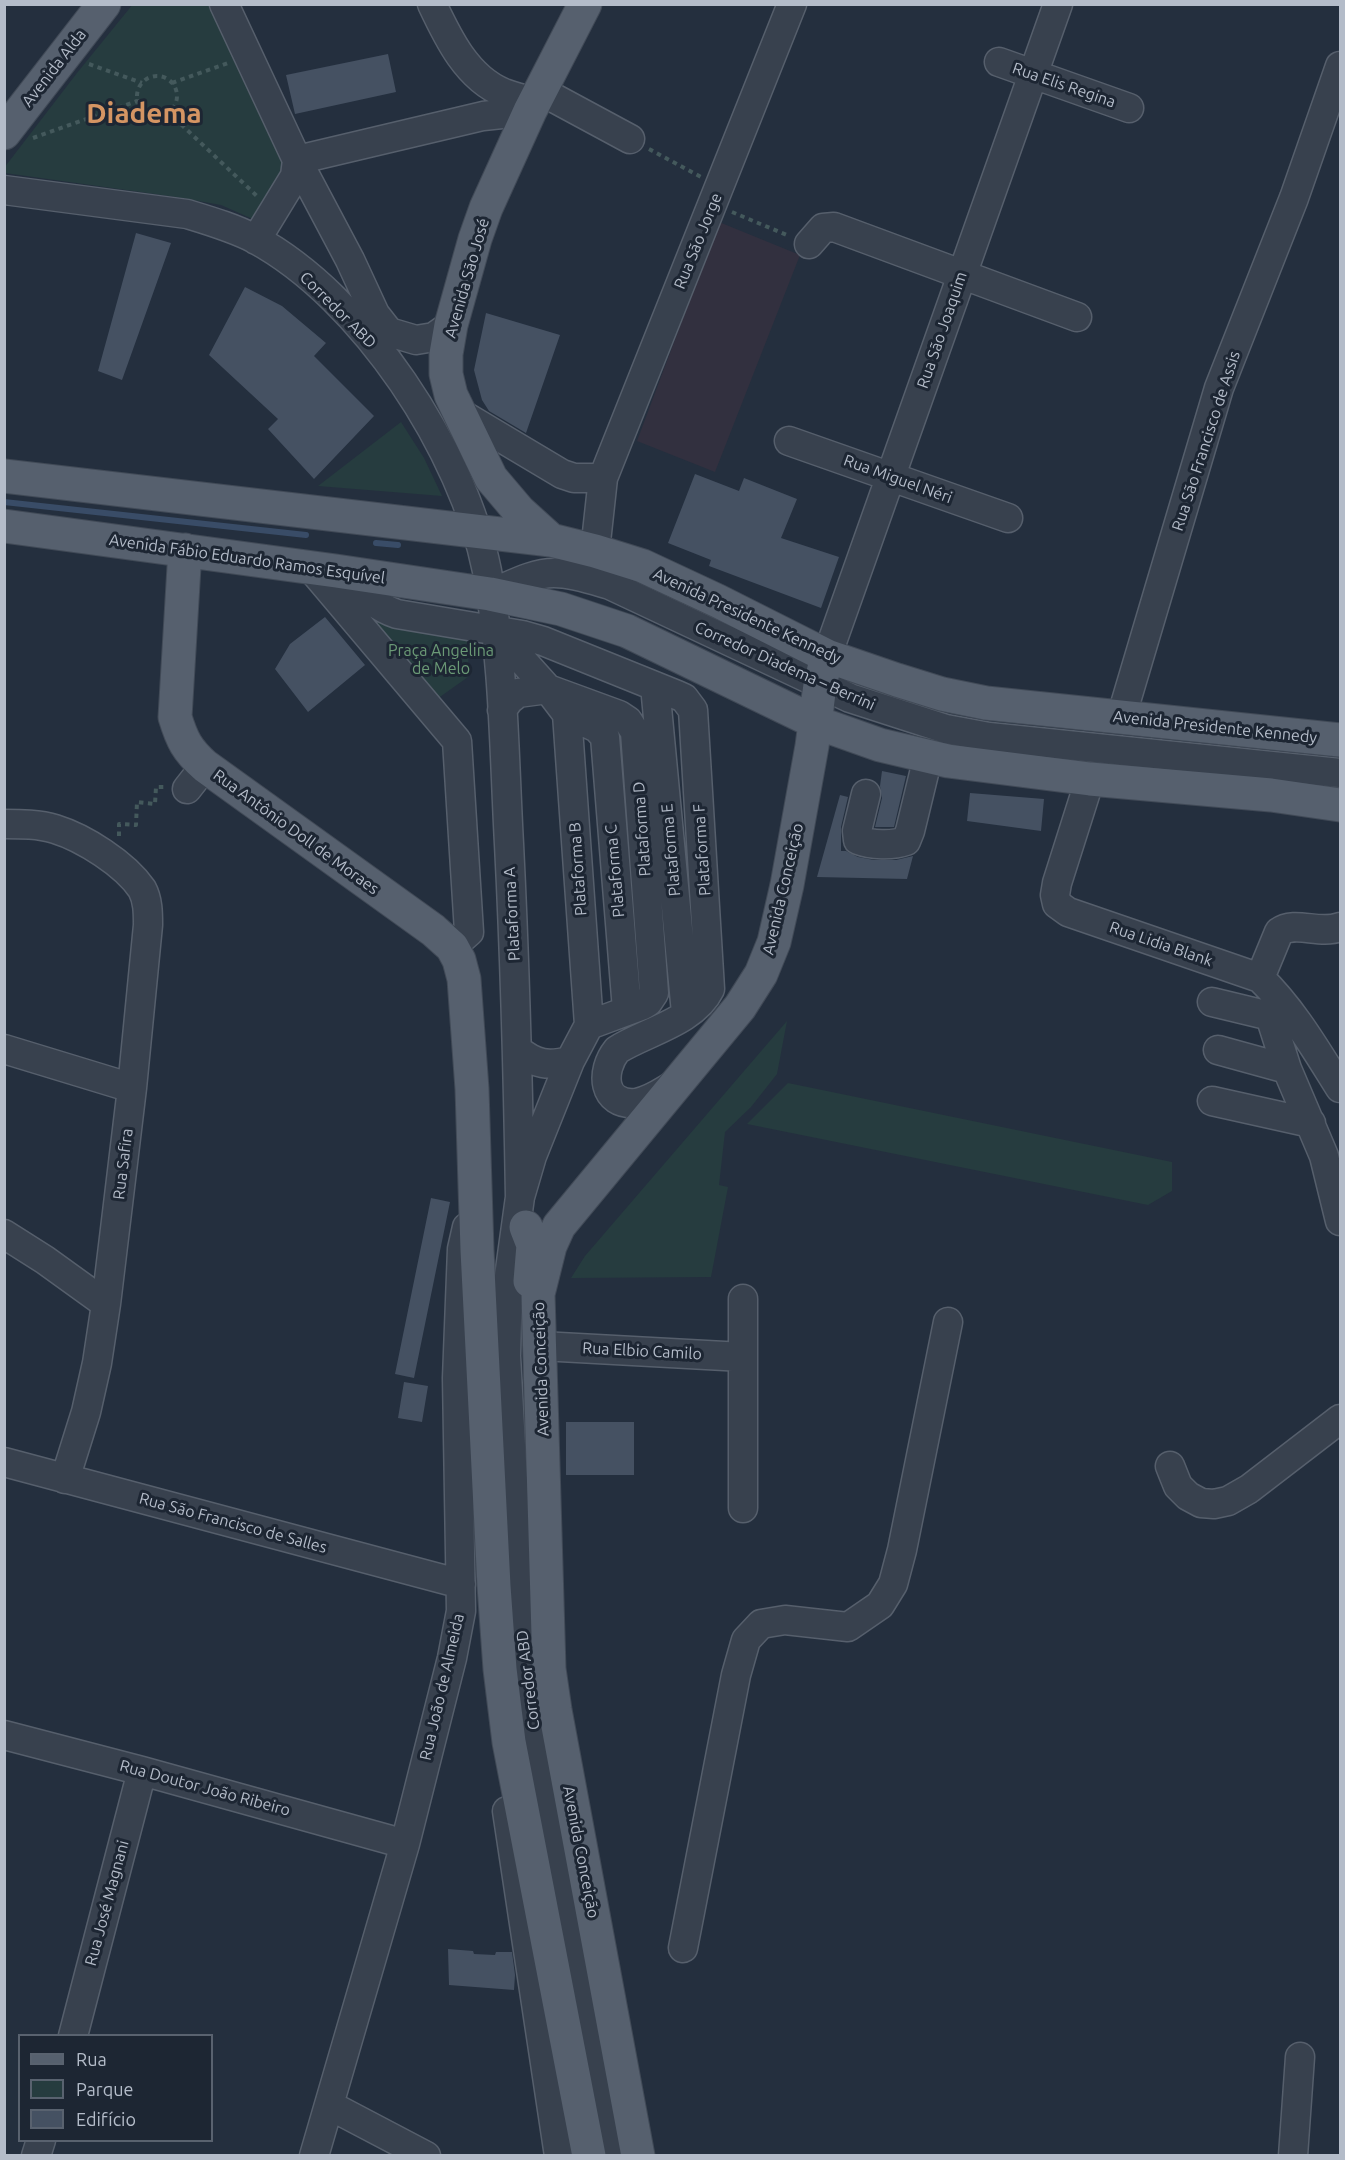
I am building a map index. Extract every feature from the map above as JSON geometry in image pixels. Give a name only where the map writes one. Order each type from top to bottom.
[{"type":"main road","name":"Avenida Alda","points":[[5,142],[55,67],[104,4]]},
{"type":"main road","name":"Avenida São José","points":[[550,540],[519,512],[491,478],[458,412],[446,374],[446,354],[451,325],[486,208],[585,4]]},
{"type":"main road","points":[[4,476],[283,510],[475,530]]},
{"type":"main road","name":"Avenida Fábio Eduardo Ramos Esquível","points":[[4,526],[490,594]]},
{"type":"main road","name":"Avenida Presidente Kennedy","points":[[475,530],[550,540],[643,566],[670,578],[823,670],[897,680],[975,701],[1341,740]]},
{"type":"main road","name":"Rua Antônio Doll de Moraes","points":[[185,550],[176,717],[183,742],[192,755],[196,777],[423,923],[452,946]]},
{"type":"main road","points":[[490,594],[561,609],[627,631],[815,722],[880,745],[928,757],[1090,779],[1271,795],[1341,805]]},
{"type":"main road","name":"Avenida Conceição","points":[[638,2156],[549,1669],[538,1294],[549,1246],[559,1226],[740,1007],[761,974],[774,942],[787,885],[823,670]]},
{"type":"main road","points":[[452,946],[464,979],[472,1089],[494,1586],[500,1669],[509,1742],[590,2156]]},
{"type":"main road","points":[[476,1199],[502,1217],[520,1216],[546,1228],[559,1226]]},
{"type":"main road","points":[[520,1216],[533,1245],[527,1324],[541,1346]]},
{"type":"street","points":[[224,4],[297,160],[341,241],[375,314],[389,332],[416,340],[434,337],[451,325]]},
{"type":"street","points":[[432,4],[462,60],[484,83],[504,94],[536,101],[630,139]]},
{"type":"street","name":"Rua São Jorge","points":[[596,551],[603,478],[792,4]]},
{"type":"street","name":"Rua São Joaquim","points":[[823,670],[1058,4]]},
{"type":"street","name":"Rua Elis Regina","points":[[999,62],[1129,108]]},
{"type":"street","name":"Rua São Francisco de Assis","points":[[1121,718],[1220,388],[1294,198],[1341,66]]},
{"type":"street","points":[[297,160],[483,116],[536,101]]},
{"type":"street","points":[[256,240],[295,176],[297,160]]},
{"type":"street","name":"Corredor ABD","points":[[4,190],[187,214],[235,230],[256,240],[301,271],[371,340],[416,401],[445,454],[462,492],[484,558],[496,631]]},
{"type":"street","points":[[809,244],[823,228],[834,227],[1077,317]]},
{"type":"street","points":[[458,412],[562,474],[574,478],[603,478]]},
{"type":"street","name":"Rua Miguel Néri","points":[[789,441],[1008,518]]},
{"type":"street","points":[[324,569],[386,611],[522,635],[543,641],[656,686]]},
{"type":"street","points":[[324,569],[457,741],[469,932],[452,946]]},
{"type":"street","name":"Corredor Diadema – Berrini","points":[[490,594],[532,577],[554,573],[610,585],[823,670],[872,706],[946,729],[989,737],[1341,773]]},
{"type":"street","points":[[496,631],[548,689],[567,714]]},
{"type":"street","name":"Plataforma A","points":[[496,631],[502,710],[518,1050],[520,1216]]},
{"type":"street","name":"Plataforma F","points":[[656,686],[684,699],[693,710],[710,989],[707,996],[686,1013]]},
{"type":"street","name":"Plataforma E","points":[[656,686],[686,1013]]},
{"type":"street","points":[[502,710],[518,693],[548,689]]},
{"type":"street","name":"Plataforma D","points":[[548,689],[620,715],[628,721],[635,732],[654,993],[648,1002],[627,1010]]},
{"type":"street","name":"Plataforma C","points":[[567,714],[597,728],[604,737],[627,1010]]},
{"type":"street","name":"Plataforma B","points":[[567,714],[589,1025]]},
{"type":"street","points":[[866,794],[856,831],[858,840],[866,843],[898,844],[906,841],[928,757]]},
{"type":"street","name":"Rua Lidia Blank","points":[[1090,779],[1058,883],[1055,895],[1057,904],[1068,912],[1260,978],[1279,997],[1299,1023],[1341,1088]]},
{"type":"street","name":"Rua Safira","points":[[4,824],[29,824],[74,836],[110,858],[142,890],[147,902],[148,925],[132,1088],[106,1305],[97,1364],[86,1412],[65,1479]]},
{"type":"street","points":[[1260,978],[1279,932],[1294,927],[1321,931],[1341,927]]},
{"type":"street","points":[[1212,1002],[1270,1016],[1287,1069],[1324,1155],[1341,1221]]},
{"type":"street","points":[[520,1216],[532,1156],[570,1061],[589,1025],[627,1010]]},
{"type":"street","points":[[678,1082],[648,1100],[635,1103],[623,1102],[614,1097],[607,1088],[606,1076],[611,1058],[617,1050],[667,1026],[686,1013]]},
{"type":"street","points":[[4,1049],[132,1088]]},
{"type":"street","points":[[518,1050],[535,1062],[556,1064],[570,1061]]},
{"type":"street","points":[[1218,1050],[1287,1069]]},
{"type":"street","points":[[1212,1101],[1311,1123]]},
{"type":"street","name":"Rua João de Almeida","points":[[314,2156],[405,1844],[452,1658],[461,1611],[458,1312],[464,1234],[476,1199]]},
{"type":"street","name":"Corredor ABD","points":[[520,1216],[505,1318],[522,1640],[527,1690],[616,2156]]},
{"type":"street","points":[[4,1234],[45,1260],[106,1305]]},
{"type":"street","points":[[743,1299],[743,1508]]},
{"type":"street","points":[[683,1948],[736,1675],[746,1640],[761,1624],[785,1620],[848,1628],[880,1605],[893,1584],[902,1550],[948,1322]]},
{"type":"street","name":"Rua Elbio Camilo","points":[[541,1346],[743,1357]]},
{"type":"street","points":[[1170,1466],[1178,1486],[1188,1496],[1201,1503],[1214,1504],[1228,1501],[1249,1489],[1341,1419]]},
{"type":"street","name":"Rua São Francisco de Salles","points":[[4,1462],[461,1584]]},
{"type":"street","points":[[494,1586],[489,1637],[490,1696],[559,2156]]},
{"type":"street","name":"Rua Doutor João Ribeiro","points":[[4,1735],[405,1844]]},
{"type":"street","name":"Rua José Magnani","points":[[74,2034],[142,1771]]},
{"type":"street","points":[[1293,2156],[1300,2057]]},
{"type":"street","points":[[329,2105],[426,2156]]},
{"type":"path","points":[[172,83],[248,56]]},
{"type":"path","points":[[55,67],[142,83]]},
{"type":"path","points":[[154,76],[167,79],[172,83],[177,96],[176,103],[168,112],[162,115],[149,114],[144,111],[137,101],[138,88],[142,83],[154,76]]},
{"type":"path","points":[[5,142],[137,101]]},
{"type":"path","points":[[168,112],[273,212]]},
{"type":"path","points":[[630,139],[719,187],[723,208],[809,244]]},
{"type":"path","points":[[110,858],[118,840],[119,824],[136,825],[137,802],[154,804],[156,787],[196,777]]},
{"type":"shaded area","points":[[719,222],[800,255],[715,472],[637,441]]},
{"type":"green space","points":[[133,4],[209,5],[283,159],[283,174],[255,220],[221,205],[5,173],[4,168]]},
{"type":"green space","points":[[401,422],[424,458],[442,496],[318,486]]},
{"type":"green space","name":"Praça Angelina de Melo","points":[[373,621],[469,637],[468,677],[437,699]]},
{"type":"green space","points":[[787,1021],[777,1074],[751,1107],[725,1132],[719,1185],[728,1187],[711,1277],[571,1278],[585,1256]]},
{"type":"green space","points":[[788,1083],[1172,1162],[1172,1191],[1148,1205],[747,1124]]},
{"type":"building","points":[[388,54],[396,92],[295,114],[286,75]]},
{"type":"building","points":[[136,233],[171,243],[122,380],[98,371]]},
{"type":"building","points":[[245,287],[282,306],[326,343],[314,356],[374,416],[314,479],[268,429],[278,419],[209,355]]},
{"type":"building","points":[[486,313],[560,335],[526,433],[489,411],[482,400],[474,370]]},
{"type":"building","points":[[695,474],[739,491],[744,478],[797,499],[781,538],[839,557],[821,608],[709,566],[711,560],[668,543]]},
{"type":"building","points":[[325,617],[365,665],[308,712],[275,669],[290,644]]},
{"type":"building","points":[[882,771],[906,776],[894,827],[875,827],[882,798],[880,786]]},
{"type":"building","points":[[970,793],[1044,799],[1041,831],[967,821]]},
{"type":"building","points":[[840,795],[848,797],[841,827],[841,851],[874,860],[896,860],[913,856],[907,879],[817,877]]},
{"type":"building","points":[[431,1198],[450,1202],[414,1378],[395,1374]]},
{"type":"building","points":[[404,1382],[428,1386],[422,1422],[398,1418]]},
{"type":"building","points":[[566,1422],[634,1422],[634,1475],[566,1475]]},
{"type":"building","points":[[448,1949],[495,1955],[496,1952],[512,1952],[514,1990],[449,1985]]},
{"type":"waterway","points":[[4,502],[306,535]]},
{"type":"waterway","points":[[376,543],[398,545]]},
{"type":"district","name":"Diadema","points":[[144,114]]}]
